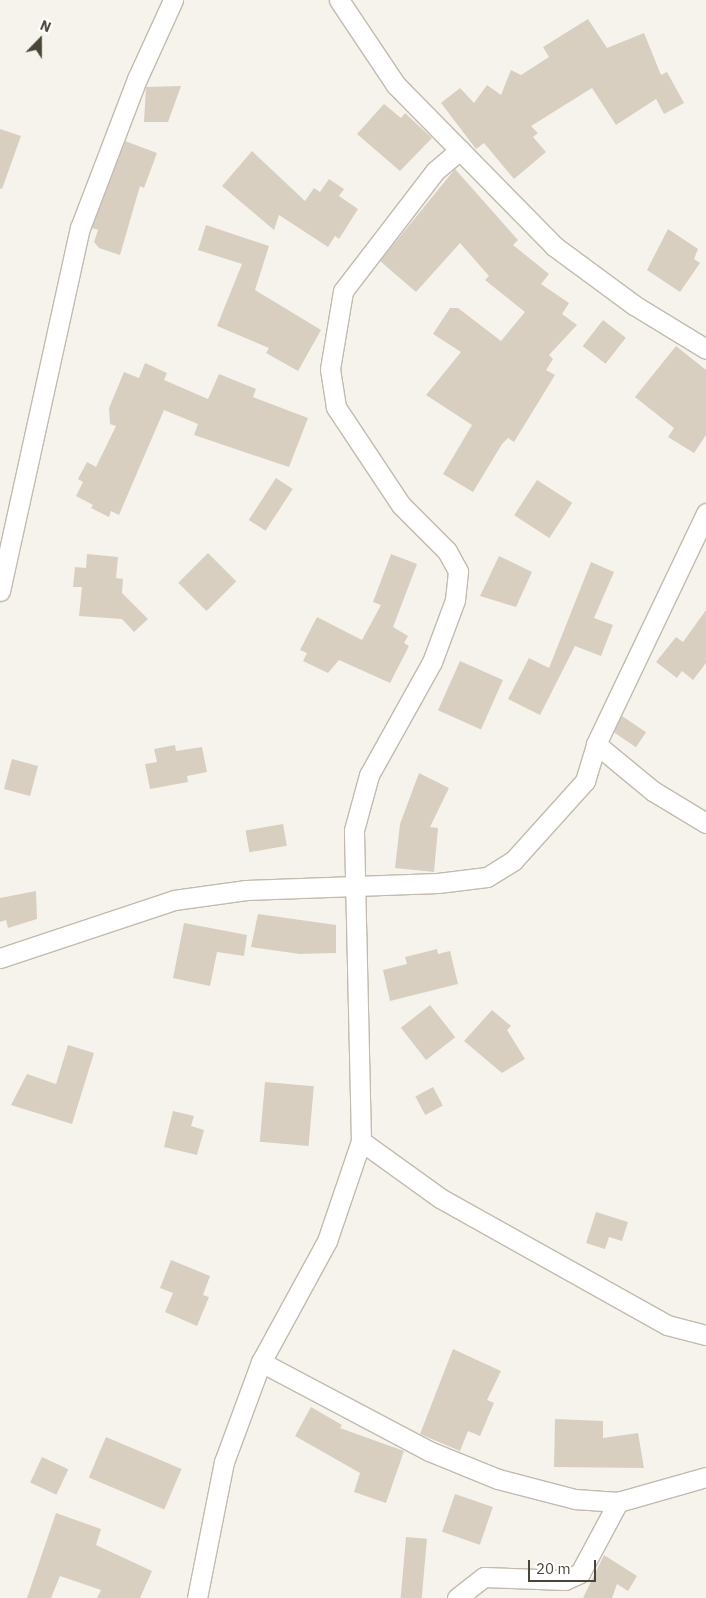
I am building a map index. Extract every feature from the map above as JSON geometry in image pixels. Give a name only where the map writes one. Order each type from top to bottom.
[{"type":"street","points":[[0,590],[80,228],[137,79],[173,0]]},
{"type":"street","points":[[339,0],[396,85],[554,246],[634,305],[706,349]]},
{"type":"street","points":[[197,1598],[224,1462],[261,1362],[327,1241],[361,1141],[352,884],[354,830],[369,775],[432,662],[455,600],[458,571],[447,551],[401,506],[336,407],[330,369],[344,291],[435,171],[460,150]]},
{"type":"street","points":[[0,958],[174,900],[352,884],[487,877],[513,861],[549,825],[585,781],[596,744],[706,513]]},
{"type":"street","points":[[596,744],[653,791],[706,823]]},
{"type":"street","points":[[361,1141],[440,1198],[667,1324],[706,1335]]},
{"type":"street","points":[[261,1362],[429,1451],[498,1479],[575,1499],[618,1502],[706,1478]]},
{"type":"street","points":[[457,1598],[484,1576],[565,1580],[580,1573],[618,1502]]},
{"type":"building","points":[[588,19],[607,48],[644,33],[661,75],[667,72],[684,103],[664,114],[656,99],[616,125],[592,88],[531,126],[538,133],[533,137],[546,152],[514,179],[484,143],[476,149],[441,103],[460,88],[474,103],[487,85],[501,95],[511,70],[521,75],[549,57],[543,47]]},
{"type":"building","points":[[181,86],[168,122],[144,122],[146,87]]},
{"type":"building","points":[[384,104],[401,118],[405,113],[432,138],[400,171],[357,134]]},
{"type":"building","points":[[0,129],[21,136],[2,189],[0,188]]},
{"type":"building","points":[[125,141],[157,153],[144,188],[140,186],[120,255],[99,248],[94,242],[98,230],[92,228]]},
{"type":"building","points":[[252,151],[305,201],[314,188],[320,192],[329,179],[344,189],[339,196],[358,209],[339,239],[335,236],[328,247],[279,215],[274,230],[222,186]]},
{"type":"building","points":[[455,169],[518,240],[513,245],[549,274],[541,284],[569,303],[562,314],[577,325],[549,355],[553,359],[546,370],[555,375],[514,442],[508,438],[502,444],[473,492],[443,474],[472,425],[426,395],[461,352],[433,334],[450,308],[458,308],[501,341],[525,312],[485,280],[489,276],[460,243],[416,292],[380,261]]},
{"type":"building","points":[[206,225],[269,246],[255,290],[321,330],[298,371],[266,353],[269,348],[217,326],[242,264],[198,250]]},
{"type":"building","points":[[668,229],[698,249],[694,259],[700,263],[680,292],[647,270]]},
{"type":"building","points":[[603,320],[626,338],[606,364],[583,346]]},
{"type":"building","points":[[676,346],[706,370],[706,435],[694,453],[668,437],[674,428],[635,397]]},
{"type":"building","points":[[145,363],[167,373],[164,380],[208,399],[219,374],[256,389],[253,397],[308,418],[289,467],[194,435],[198,424],[164,410],[119,515],[111,511],[109,517],[91,508],[93,505],[76,496],[83,482],[78,479],[87,462],[96,467],[116,426],[110,424],[109,408],[124,372],[139,378]]},
{"type":"building","points":[[276,478],[293,489],[266,531],[249,520]]},
{"type":"building","points":[[537,480],[572,503],[549,538],[514,515]]},
{"type":"building","points":[[208,553],[236,581],[207,611],[178,583]]},
{"type":"building","points":[[87,554],[118,557],[116,578],[123,579],[122,593],[148,619],[134,632],[122,619],[79,616],[82,587],[73,587],[75,567],[86,568]]},
{"type":"building","points":[[391,554],[417,564],[393,627],[408,636],[404,643],[409,646],[390,683],[339,660],[328,673],[303,661],[307,653],[300,650],[317,617],[362,640],[381,605],[373,602]]},
{"type":"building","points":[[499,556],[532,572],[516,607],[480,596]]},
{"type":"building","points":[[591,562],[614,572],[594,618],[613,625],[601,656],[575,646],[540,715],[508,699],[529,658],[549,668]]},
{"type":"building","points":[[706,610],[706,663],[693,680],[682,671],[677,678],[656,662],[676,637],[683,642]]},
{"type":"building","points":[[460,661],[503,680],[481,729],[438,710]]},
{"type":"building","points":[[622,716],[646,732],[636,747],[612,731]]},
{"type":"building","points":[[175,745],[176,751],[202,747],[207,772],[187,776],[188,782],[150,789],[145,764],[157,762],[154,749]]},
{"type":"building","points":[[12,759],[38,766],[30,796],[4,789]]},
{"type":"building","points":[[419,773],[449,788],[430,827],[438,828],[434,872],[395,868],[400,824]]},
{"type":"building","points":[[283,824],[287,846],[249,852],[246,831]]},
{"type":"building","points":[[36,891],[37,919],[8,928],[6,920],[0,922],[0,898]]},
{"type":"building","points":[[258,914],[336,925],[336,953],[300,954],[251,947]]},
{"type":"building","points":[[184,923],[247,935],[244,956],[217,952],[210,986],[173,978]]},
{"type":"building","points":[[437,949],[438,954],[450,951],[458,984],[390,1001],[383,970],[407,964],[405,957]]},
{"type":"building","points":[[430,1005],[455,1037],[426,1060],[401,1028]]},
{"type":"building","points":[[492,1010],[511,1026],[507,1030],[525,1059],[502,1073],[464,1041]]},
{"type":"building","points":[[68,1045],[94,1053],[72,1124],[11,1105],[27,1074],[56,1084]]},
{"type":"building","points":[[265,1082],[314,1086],[309,1146],[260,1142]]},
{"type":"building","points":[[433,1087],[443,1106],[425,1115],[415,1096]]},
{"type":"building","points":[[173,1111],[194,1116],[191,1126],[204,1130],[197,1155],[164,1147]]},
{"type":"building","points":[[596,1212],[628,1222],[622,1241],[609,1237],[605,1249],[586,1243]]},
{"type":"building","points":[[171,1260],[210,1276],[203,1295],[209,1297],[197,1326],[165,1312],[173,1293],[160,1288]]},
{"type":"building","points":[[453,1349],[501,1371],[487,1400],[494,1403],[480,1436],[468,1431],[460,1451],[420,1434]]},
{"type":"building","points":[[311,1407],[342,1425],[340,1428],[404,1451],[386,1503],[354,1492],[360,1473],[295,1436]]},
{"type":"building","points":[[555,1419],[603,1421],[603,1438],[638,1433],[644,1468],[554,1467]]},
{"type":"building","points":[[106,1437],[181,1469],[164,1510],[89,1478]]},
{"type":"building","points":[[42,1457],[68,1469],[56,1495],[30,1482]]},
{"type":"building","points":[[455,1494],[493,1507],[480,1545],[442,1532]]},
{"type":"building","points":[[56,1513],[101,1529],[96,1545],[152,1571],[140,1598],[97,1598],[101,1590],[60,1576],[51,1598],[27,1598]]},
{"type":"building","points":[[406,1537],[427,1539],[422,1598],[401,1598]]},
{"type":"building","points":[[604,1555],[637,1576],[628,1591],[617,1584],[612,1598],[583,1598]]}]
